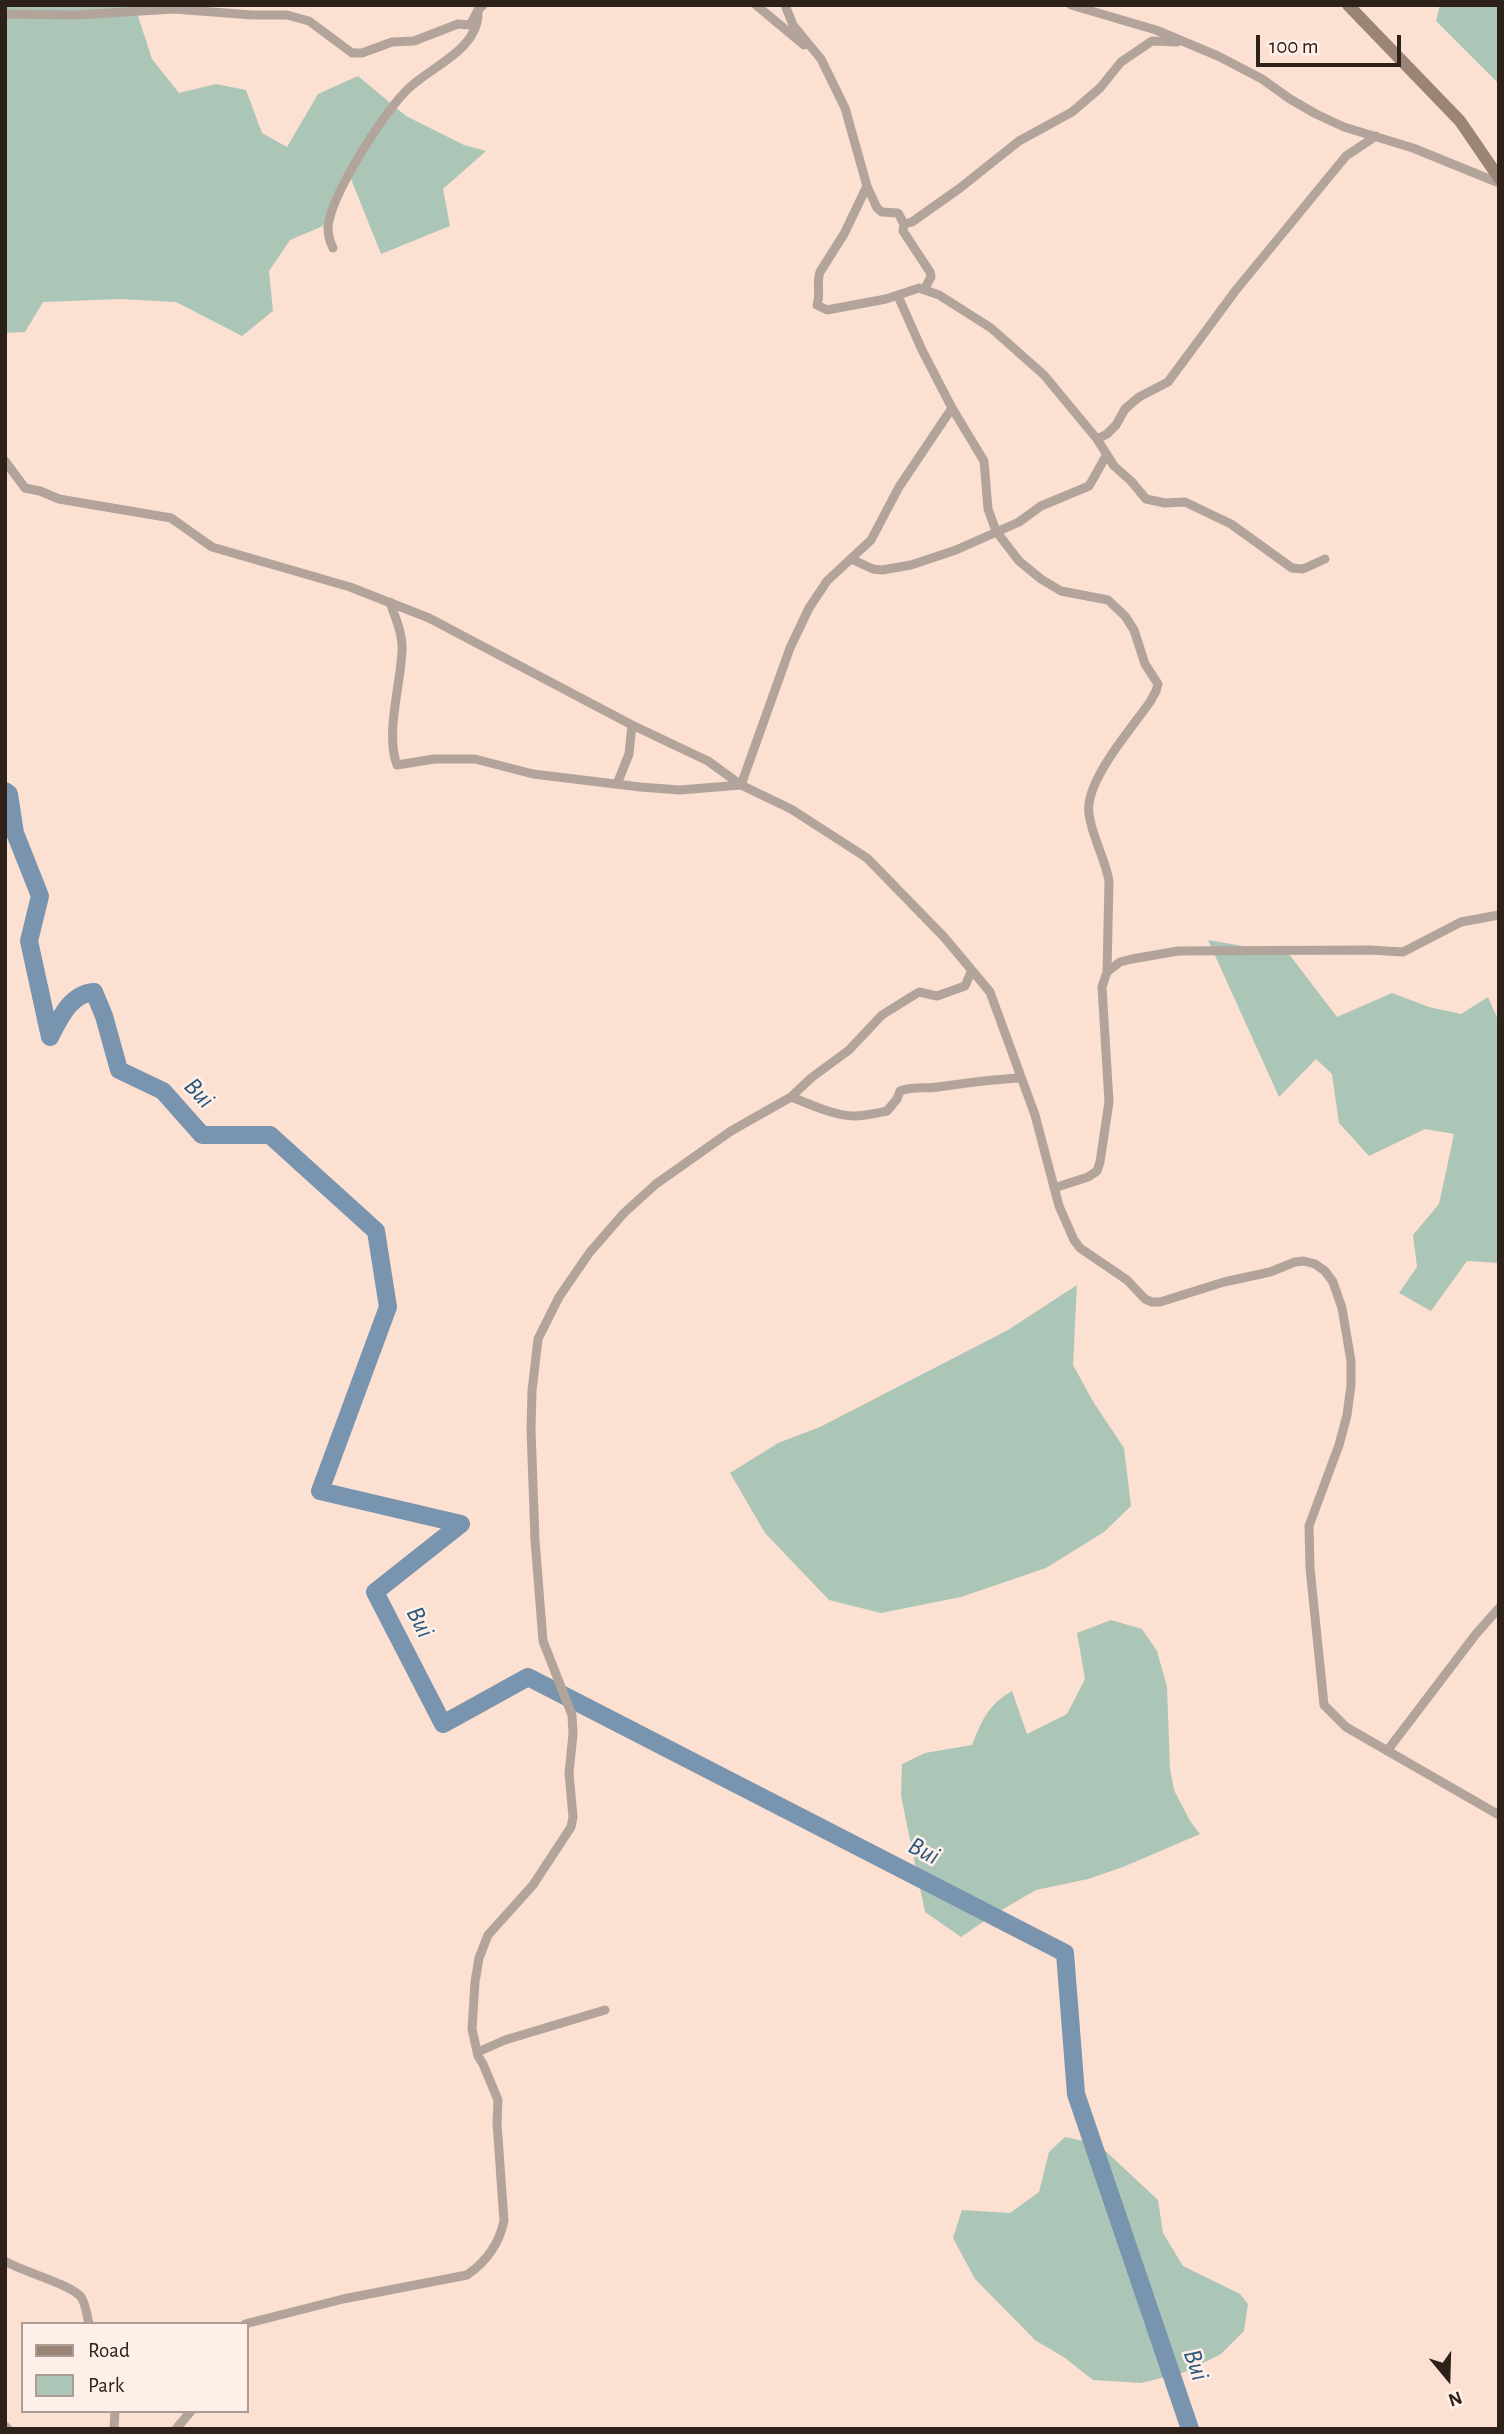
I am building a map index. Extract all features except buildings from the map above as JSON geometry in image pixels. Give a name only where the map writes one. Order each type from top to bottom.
[{"type":"street","points":[[756,5],[821,59]]},
{"type":"street","points":[[785,5],[793,25],[821,59],[845,107],[867,186],[877,208],[882,212],[898,214],[904,224],[903,231],[931,274],[925,288]]},
{"type":"street","points":[[1071,5],[1156,30],[1185,43],[1262,79],[1290,99],[1343,127],[1376,136],[1499,181]]},
{"type":"street","points":[[1348,5],[1460,121],[1499,181]]},
{"type":"street","points":[[5,13],[76,15],[174,9],[252,16],[287,15],[309,22],[352,53],[362,53],[392,42],[414,41],[458,24],[470,25],[480,8]]},
{"type":"street","points":[[333,248],[328,229],[330,219],[343,184],[357,159],[404,92],[454,55],[468,39],[478,25],[480,8]]},
{"type":"street","points":[[904,224],[912,222],[960,188],[1019,141],[1072,112],[1100,89],[1121,62],[1152,41],[1185,43]]},
{"type":"street","points":[[1097,439],[1116,425],[1125,409],[1139,397],[1168,382],[1236,290],[1346,156],[1376,136]]},
{"type":"street","points":[[867,186],[844,234],[820,272],[817,305],[827,310],[925,288],[1000,335],[1052,383],[1097,439],[1106,456],[1146,499],[1165,503],[1185,502],[1195,506],[1231,524],[1292,568],[1303,569],[1325,559]]},
{"type":"street","points":[[898,296],[952,408],[984,461],[988,509],[996,531],[1020,561],[1041,579],[1061,591],[1102,598],[1118,607],[1134,630],[1139,651],[1158,684],[1150,702],[1092,784],[1087,800],[1089,816],[1109,881],[1107,972],[1102,987],[1109,1102],[1097,1171],[1088,1177],[1054,1188]]},
{"type":"street","points":[[741,785],[790,648],[819,591],[871,540],[899,487],[952,408]]},
{"type":"street","points":[[851,559],[882,570],[911,565],[956,550],[1019,522],[1041,506],[1089,486],[1106,456]]},
{"type":"street","points":[[5,461],[24,488],[59,499],[172,518],[212,547],[350,587],[429,618],[632,725],[708,761],[741,785],[791,809],[867,858],[944,937],[990,992],[1035,1115],[1054,1188],[1077,1244],[1152,1302],[1304,1261],[1325,1272],[1333,1282],[1342,1308],[1351,1385],[1339,1445],[1309,1526],[1310,1568],[1324,1705],[1346,1727],[1499,1815]]},
{"type":"street","points":[[390,602],[402,643],[394,706],[397,765],[434,759],[475,759],[533,774],[617,784],[680,790],[741,785]]},
{"type":"street","points":[[617,784],[629,754],[632,725]]},
{"type":"street","points":[[1107,972],[1120,962],[1178,951],[1403,952],[1461,922],[1499,915]]},
{"type":"street","points":[[248,2323],[467,2274],[480,2266],[501,2235],[504,2221],[497,2123],[498,2100],[478,2052],[472,2029],[475,1982],[488,1935],[533,1885],[571,1827],[573,1817],[569,1773],[572,1715],[566,1694],[543,1642],[531,1429],[538,1339],[559,1297],[590,1252],[624,1213],[656,1184],[731,1131],[791,1097],[811,1077],[849,1050],[882,1015],[902,1001],[919,992],[937,996],[964,986],[971,972]]},
{"type":"street","points":[[791,1097],[829,1111],[859,1116],[887,1111],[900,1091],[909,1087],[1021,1078]]},
{"type":"street","points":[[1387,1751],[1499,1608]]},
{"type":"street","points":[[478,2052],[505,2040],[605,2010]]},
{"type":"street","points":[[5,2262],[23,2272],[57,2283],[78,2295],[85,2305],[89,2322]]},
{"type":"street","points":[[176,2429],[189,2413]]},
{"type":"green space","points":[[5,5],[141,5],[136,10],[152,59],[179,93],[216,84],[246,90],[262,133],[287,147],[318,94],[358,76],[406,116],[464,145],[486,151],[443,189],[450,226],[381,254],[347,169],[323,226],[290,240],[269,271],[273,311],[242,336],[176,302],[121,299],[43,302],[25,332],[5,333]]},
{"type":"green space","points":[[1440,5],[1499,5],[1499,84],[1436,21]]},
{"type":"green space","points":[[1208,940],[1289,954],[1337,1017],[1392,993],[1429,1007],[1461,1014],[1488,997],[1499,1022],[1499,1263],[1467,1261],[1431,1311],[1399,1293],[1417,1267],[1413,1235],[1439,1204],[1454,1134],[1425,1129],[1369,1156],[1339,1123],[1332,1074],[1316,1059],[1279,1097]]},
{"type":"green space","points":[[1077,1285],[1073,1365],[1124,1448],[1131,1506],[1104,1532],[1046,1568],[961,1597],[881,1613],[829,1600],[765,1533],[730,1473],[778,1443],[820,1427],[1008,1330]]},
{"type":"green space","points":[[1111,1620],[1142,1629],[1157,1651],[1167,1687],[1170,1769],[1174,1790],[1200,1834],[1088,1879],[1036,1890],[961,1937],[925,1912],[901,1796],[902,1764],[925,1753],[972,1745],[987,1714],[1012,1691],[1027,1734],[1067,1714],[1085,1679],[1077,1633]]},
{"type":"green space","points":[[1065,2137],[1098,2144],[1158,2200],[1163,2233],[1183,2266],[1240,2294],[1248,2304],[1244,2331],[1221,2354],[1185,2372],[1141,2383],[1093,2380],[1065,2358],[1035,2340],[975,2279],[953,2238],[962,2210],[1010,2213],[1039,2192],[1049,2152]]},
{"type":"waterway","name":"Bui","points":[[5,791],[9,794],[15,833],[40,896],[29,941],[50,1037],[72,1002],[94,992],[104,1016],[119,1070],[163,1091],[202,1135],[270,1135],[376,1231],[388,1307],[320,1491],[461,1524],[375,1592],[443,1724],[528,1677],[1065,1953],[1076,2094],[1190,2429]]}]
